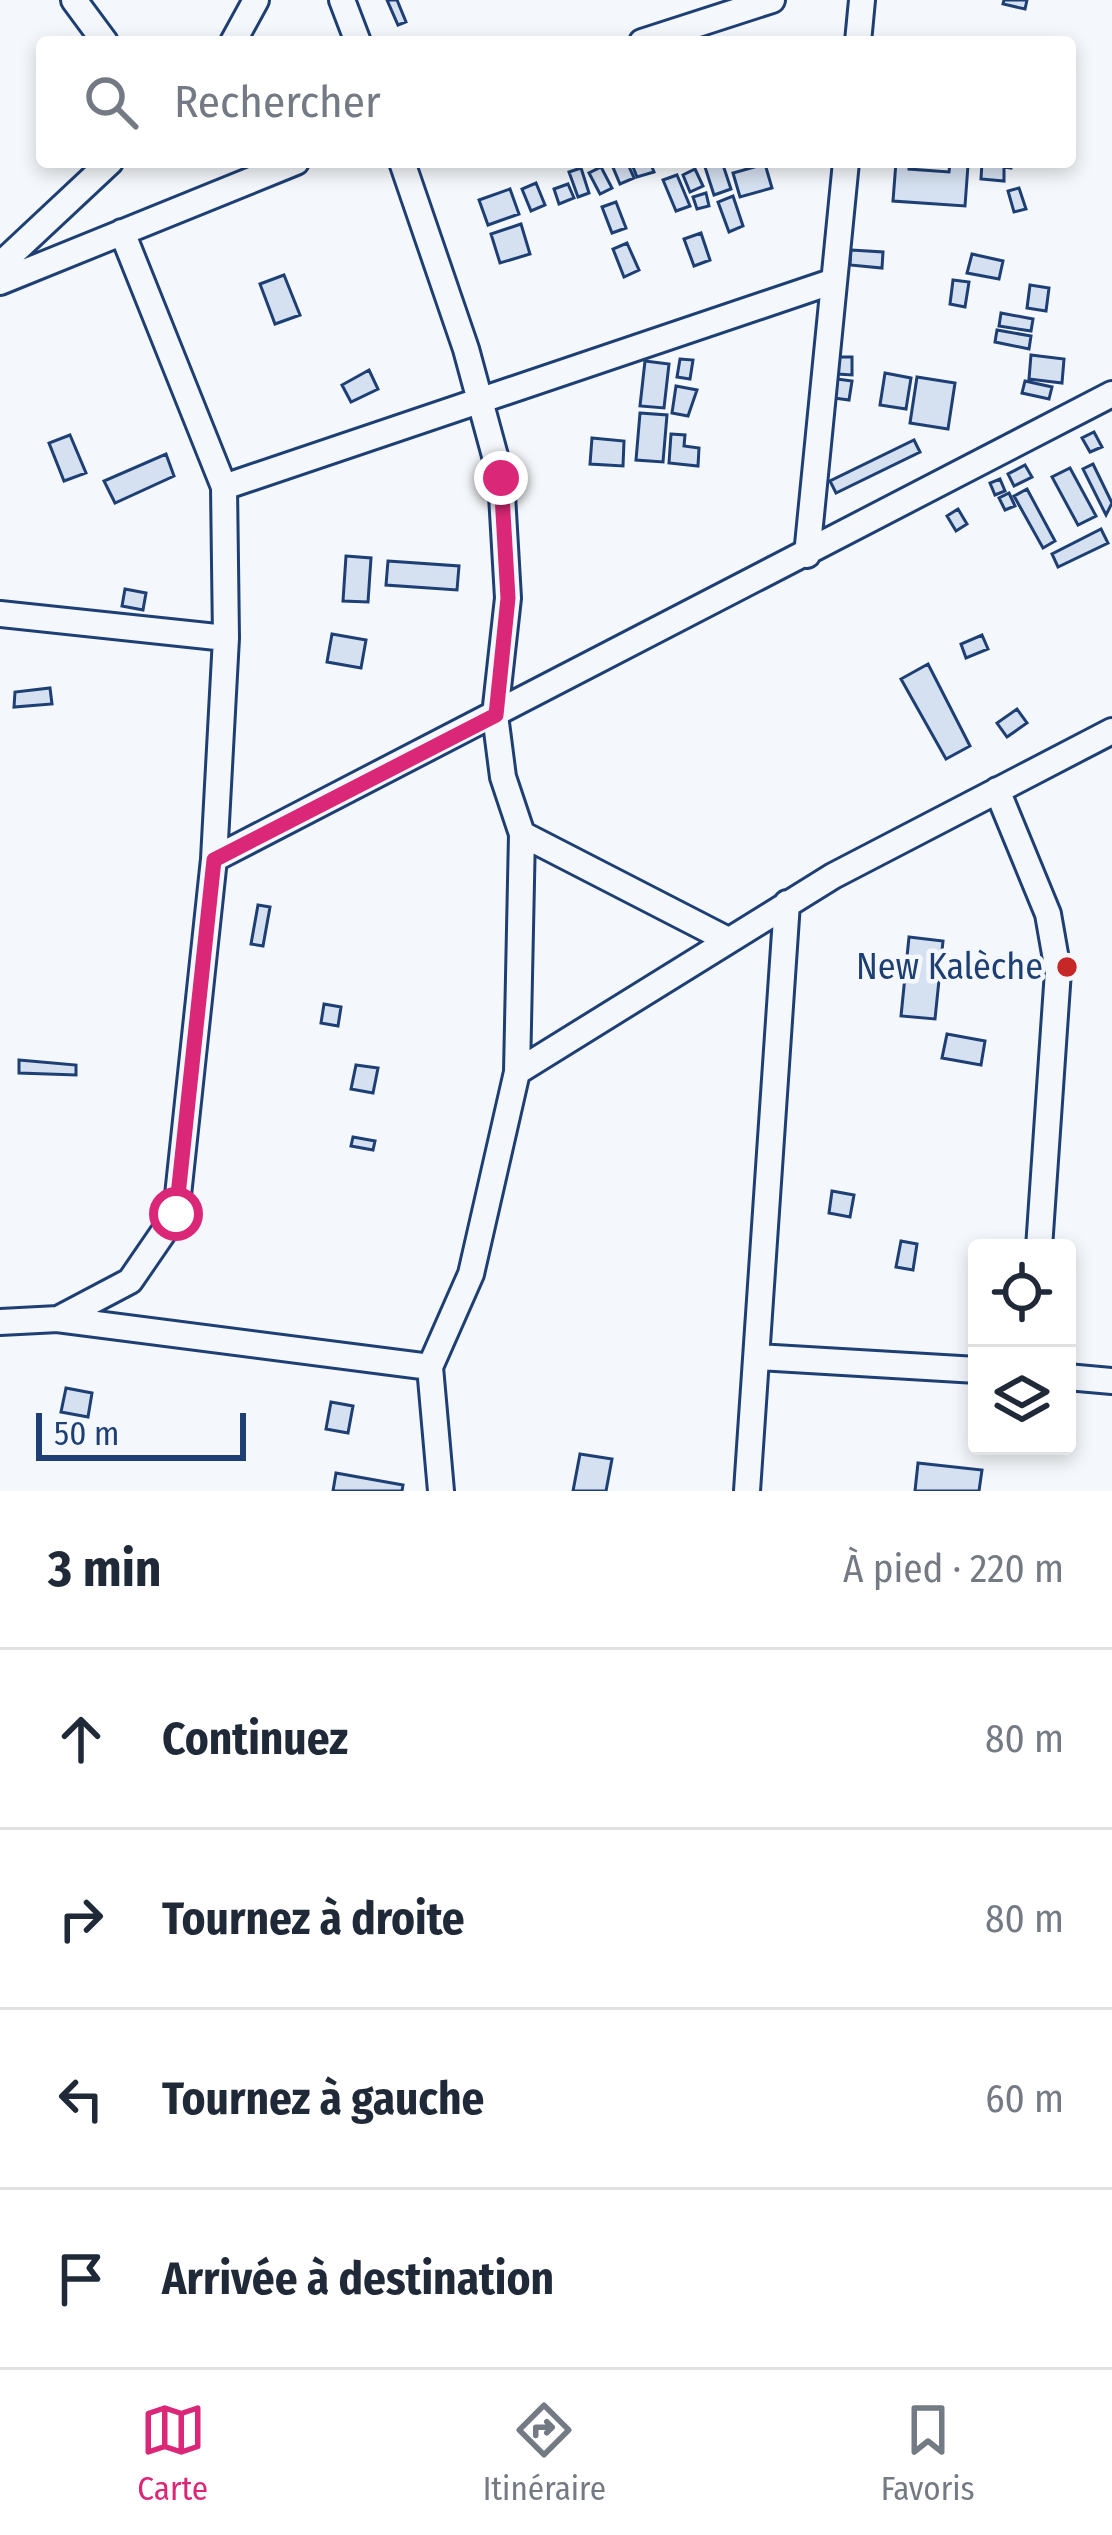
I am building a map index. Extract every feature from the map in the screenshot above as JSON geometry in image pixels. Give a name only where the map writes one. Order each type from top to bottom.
[{"type":"street","points":[[74,0],[101,36]]},
{"type":"street","points":[[236,36],[256,0]]},
{"type":"street","points":[[341,0],[356,36]]},
{"type":"street","points":[[661,36],[772,0]]},
{"type":"street","points":[[859,36],[862,0]]},
{"type":"street","points":[[0,265],[104,168]]},
{"type":"street","points":[[0,282],[281,168]]},
{"type":"street","points":[[404,168],[481,401],[501,478],[508,598],[496,715],[502,777],[522,835],[517,1072],[471,1274],[430,1367],[441,1491]]},
{"type":"street","points":[[807,555],[845,168]]},
{"type":"street","points":[[0,1322],[58,1319],[130,1281],[176,1214],[214,860],[226,638],[224,487],[122,232]]},
{"type":"street","points":[[224,487],[834,281]]},
{"type":"street","points":[[214,860],[1112,394]]},
{"type":"street","points":[[0,614],[226,638]]},
{"type":"street","points":[[517,1072],[787,903],[1112,730]]},
{"type":"street","points":[[997,790],[1048,914],[1058,971],[1040,1239]]},
{"type":"street","points":[[522,835],[728,940]]},
{"type":"street","points":[[747,1491],[787,903]]},
{"type":"street","points":[[0,1311],[430,1367]]},
{"type":"street","points":[[758,1357],[968,1369]]},
{"type":"street","points":[[1076,1378],[1112,1382]]},
{"type":"building","points":[[387,0],[397,0],[406,22],[398,25]]},
{"type":"building","points":[[1004,0],[1027,0],[1025,9],[1003,4]]},
{"type":"building","points":[[581,168],[589,193],[578,197],[569,172]]},
{"type":"building","points":[[602,168],[612,188],[600,194],[589,173]]},
{"type":"building","points":[[613,168],[630,168],[634,178],[620,184]]},
{"type":"building","points":[[633,168],[652,168],[654,172],[637,177]]},
{"type":"building","points":[[705,168],[724,168],[731,189],[714,195]]},
{"type":"building","points":[[766,168],[772,188],[740,197],[733,173]]},
{"type":"building","points":[[896,168],[949,172],[949,168],[968,168],[965,206],[893,201]]},
{"type":"building","points":[[982,168],[1004,168],[1004,181],[981,179]]},
{"type":"building","points":[[695,169],[703,186],[690,192],[683,175]]},
{"type":"building","points":[[677,175],[690,206],[676,211],[663,180]]},
{"type":"building","points":[[536,183],[545,205],[531,211],[522,189]]},
{"type":"building","points":[[568,184],[574,198],[559,204],[554,189]]},
{"type":"building","points":[[1019,188],[1026,209],[1014,212],[1008,191]]},
{"type":"building","points":[[510,189],[519,214],[488,225],[479,200]]},
{"type":"building","points":[[706,193],[709,206],[697,209],[693,197]]},
{"type":"building","points":[[733,196],[743,226],[729,232],[718,202]]},
{"type":"building","points":[[616,202],[626,228],[612,233],[602,207]]},
{"type":"building","points":[[521,224],[530,254],[500,263],[491,234]]},
{"type":"building","points":[[701,233],[710,260],[694,266],[684,239]]},
{"type":"building","points":[[627,243],[639,270],[624,277],[613,249]]},
{"type":"building","points":[[851,250],[883,252],[882,268],[850,265]]},
{"type":"building","points":[[972,254],[1003,261],[999,279],[967,273]]},
{"type":"building","points":[[284,275],[300,315],[275,324],[260,284]]},
{"type":"building","points":[[953,280],[969,282],[965,307],[950,304]]},
{"type":"building","points":[[1030,285],[1049,288],[1046,311],[1027,308]]},
{"type":"building","points":[[1001,313],[1033,319],[1031,331],[999,326]]},
{"type":"building","points":[[997,330],[1031,336],[1029,349],[995,342]]},
{"type":"building","points":[[1031,355],[1064,359],[1062,383],[1029,379]]},
{"type":"building","points":[[839,357],[852,357],[852,375],[838,374]]},
{"type":"building","points":[[680,359],[693,360],[690,379],[677,377]]},
{"type":"building","points":[[645,361],[669,364],[664,408],[640,406]]},
{"type":"building","points":[[369,370],[378,389],[351,402],[342,385]]},
{"type":"building","points":[[885,373],[911,378],[906,409],[880,405]]},
{"type":"building","points":[[917,377],[955,383],[948,429],[910,423]]},
{"type":"building","points":[[837,379],[852,381],[849,400],[834,398]]},
{"type":"building","points":[[1025,381],[1052,387],[1049,399],[1022,393]]},
{"type":"building","points":[[676,386],[697,390],[688,416],[672,413]]},
{"type":"building","points":[[640,413],[667,415],[663,462],[636,460]]},
{"type":"building","points":[[1094,432],[1102,447],[1090,452],[1082,438]]},
{"type":"building","points":[[671,434],[685,435],[684,446],[699,448],[698,466],[669,463]]},
{"type":"building","points":[[70,435],[86,473],[64,481],[49,443]]},
{"type":"building","points":[[592,438],[624,441],[623,466],[590,464]]},
{"type":"building","points":[[914,440],[920,452],[836,493],[830,481]]},
{"type":"building","points":[[166,454],[174,476],[115,503],[104,481]]},
{"type":"building","points":[[1093,464],[1112,503],[1106,515],[1083,469]]},
{"type":"building","points":[[1025,465],[1032,477],[1014,486],[1008,474]]},
{"type":"building","points":[[1070,468],[1096,516],[1078,525],[1052,477]]},
{"type":"building","points":[[1000,479],[1005,491],[995,495],[990,483]]},
{"type":"building","points":[[1027,489],[1055,541],[1043,548],[1014,496]]},
{"type":"building","points":[[1009,493],[1015,506],[1005,510],[999,498]]},
{"type":"building","points":[[958,509],[967,524],[956,531],[947,516]]},
{"type":"building","points":[[1101,529],[1108,543],[1058,567],[1052,554]]},
{"type":"building","points":[[346,556],[371,558],[368,602],[343,601]]},
{"type":"building","points":[[388,561],[459,566],[457,590],[386,585]]},
{"type":"building","points":[[125,589],[146,593],[143,610],[122,606]]},
{"type":"building","points":[[332,634],[366,640],[361,668],[327,662]]},
{"type":"building","points":[[982,635],[988,649],[966,658],[961,644]]},
{"type":"building","points":[[928,664],[970,746],[946,759],[901,679]]},
{"type":"building","points":[[50,688],[52,704],[14,707],[15,692]]},
{"type":"building","points":[[1017,709],[1027,723],[1007,737],[997,723]]},
{"type":"building","points":[[258,905],[270,907],[263,946],[251,944]]},
{"type":"building","points":[[909,937],[943,941],[935,1019],[901,1016]]},
{"type":"building","points":[[324,1004],[341,1007],[338,1026],[321,1023]]},
{"type":"building","points":[[947,1034],[985,1041],[981,1065],[942,1058]]},
{"type":"building","points":[[19,1060],[76,1065],[76,1075],[19,1073]]},
{"type":"building","points":[[356,1065],[378,1068],[373,1093],[351,1089]]},
{"type":"building","points":[[353,1137],[375,1141],[373,1150],[351,1146]]},
{"type":"building","points":[[832,1191],[854,1195],[850,1217],[829,1213]]},
{"type":"building","points":[[901,1241],[917,1244],[913,1270],[896,1267]]},
{"type":"building","points":[[66,1388],[92,1393],[88,1417],[61,1412]]},
{"type":"building","points":[[331,1402],[353,1406],[348,1433],[326,1429]]},
{"type":"building","points":[[580,1454],[612,1459],[606,1491],[573,1491]]},
{"type":"building","points":[[918,1463],[982,1470],[979,1491],[915,1491]]},
{"type":"building","points":[[336,1473],[403,1485],[402,1491],[333,1491]]},
{"type":"place","name":"New Kalèche","points":[[1067,967]]},
{"type":"route","points":[[176,1214],[214,860],[496,715],[508,598],[501,478]]}]
